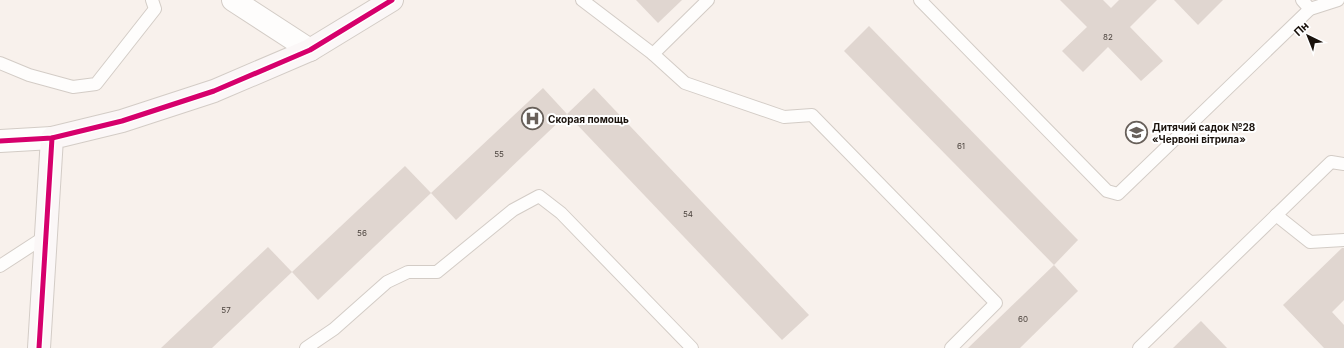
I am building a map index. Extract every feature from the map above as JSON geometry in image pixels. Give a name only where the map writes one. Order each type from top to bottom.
[{"type":"street","points":[[233,0],[310,50]]},
{"type":"street","points":[[0,141],[52,138],[122,121],[214,91],[310,50],[392,0]]},
{"type":"street","points":[[39,348],[52,138]]},
{"type":"lane","points":[[0,63],[29,76],[73,87],[96,84],[155,9],[152,0]]},
{"type":"lane","points":[[582,0],[654,54],[685,83],[784,116],[812,115],[996,303],[951,348]]},
{"type":"lane","points":[[654,54],[708,0]]},
{"type":"lane","points":[[920,0],[1107,191],[1118,194],[1310,9],[1338,0]]},
{"type":"lane","points":[[1302,0],[1310,9]]},
{"type":"lane","points":[[1139,348],[1331,162],[1344,164]]},
{"type":"lane","points":[[306,348],[334,329],[387,282],[408,272],[437,272],[513,210],[539,196],[561,213],[692,348]]},
{"type":"lane","points":[[1276,216],[1310,242],[1344,240]]},
{"type":"lane","points":[[0,266],[46,236]]},
{"type":"building","points":[[636,0],[682,0],[658,23]]},
{"type":"building","points":[[1060,0],[1103,0],[1111,8],[1119,0],[1157,0],[1130,27],[1163,61],[1141,81],[1108,47],[1083,72],[1062,51],[1087,27]]},
{"type":"building","points":[[1174,0],[1223,0],[1198,25]]},
{"type":"building","points":[[869,26],[1078,240],[1054,265],[844,51]]},
{"type":"building","points":[[543,88],[567,114],[456,220],[431,193]]},
{"type":"building","points":[[594,88],[809,315],[782,340],[567,114]]},
{"type":"building","points":[[405,166],[431,193],[318,300],[292,272]]},
{"type":"building","points":[[268,247],[292,272],[212,348],[161,348]]},
{"type":"building","points":[[1342,248],[1344,248],[1344,300],[1332,312],[1344,325],[1344,348],[1324,348],[1283,305]]},
{"type":"building","points":[[1054,265],[1078,291],[1020,348],[968,348]]},
{"type":"building","points":[[1201,321],[1227,348],[1173,348]]},
{"type":"cycle path","points":[[0,141],[52,138],[122,121],[214,91],[310,50],[392,0]]},
{"type":"cycle path","points":[[39,348],[52,138]]},
{"type":"place","name":"Скорая помощь","points":[[533,119]]},
{"type":"place","name":"Дитячий садок №28 «Червоні вітрила»","points":[[1136,133]]}]
